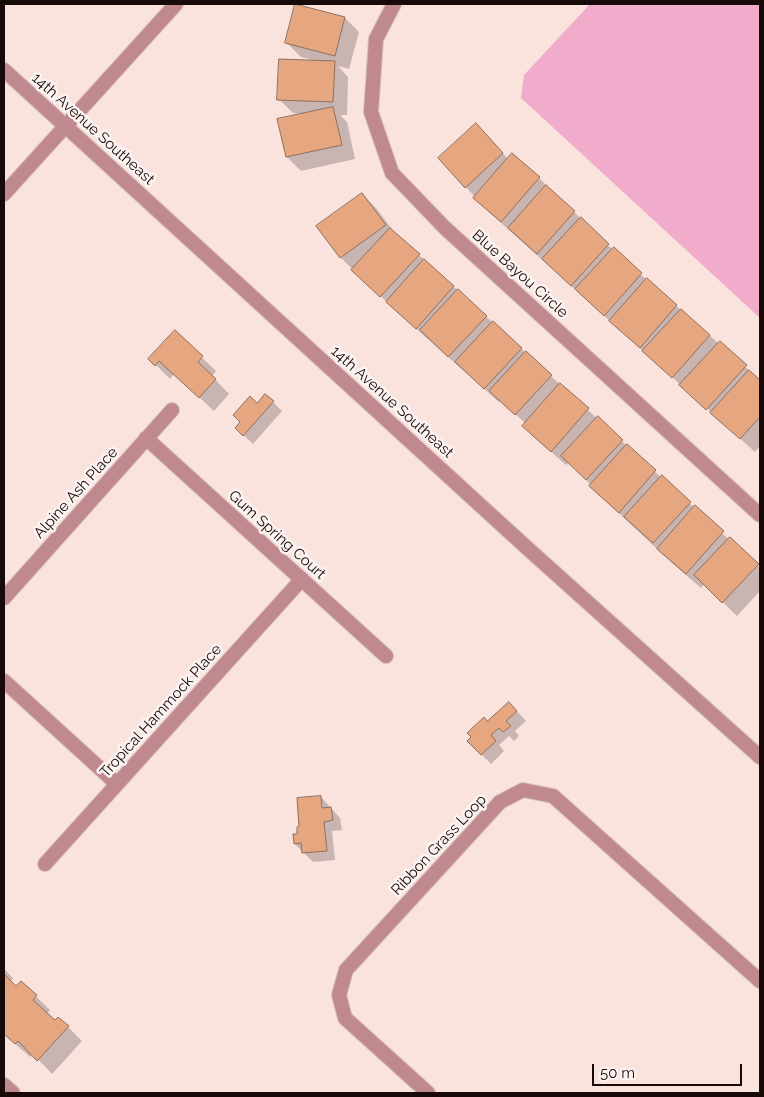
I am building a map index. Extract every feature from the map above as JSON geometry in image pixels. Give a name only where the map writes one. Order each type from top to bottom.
[{"type":"street","points":[[4,194],[176,4]]},
{"type":"street","name":"Blue Bayou Circle","points":[[394,4],[376,39],[371,112],[392,173],[445,228],[760,514]]},
{"type":"street","name":"14th Avenue Southeast","points":[[4,70],[526,547],[760,757]]},
{"type":"street","name":"Alpine Ash Place","points":[[4,598],[172,410]]},
{"type":"street","name":"Gum Spring Court","points":[[146,438],[386,656]]},
{"type":"street","name":"Tropical Hammock Place","points":[[45,864],[302,579]]},
{"type":"street","points":[[4,681],[117,784]]},
{"type":"street","name":"Ribbon Grass Loop","points":[[428,1093],[345,1018],[338,994],[346,970],[500,802],[523,790],[553,796],[760,982]]},
{"type":"street","points":[[4,1085],[13,1093]]},
{"type":"shaded area","points":[[590,4],[760,4],[760,318],[521,98],[524,75]]},
{"type":"building","points":[[295,4],[345,17],[335,56],[285,43]]},
{"type":"building","points":[[279,59],[335,61],[333,102],[277,100]]},
{"type":"building","points":[[333,107],[342,145],[286,157],[277,119]]},
{"type":"building","points":[[476,123],[503,153],[465,188],[438,158]]},
{"type":"building","points":[[512,153],[540,177],[501,222],[473,198]]},
{"type":"building","points":[[546,185],[575,211],[537,254],[508,228]]},
{"type":"building","points":[[362,193],[386,225],[340,258],[316,226]]},
{"type":"building","points":[[581,217],[609,244],[571,286],[542,259]]},
{"type":"building","points":[[390,228],[420,254],[380,297],[351,270]]},
{"type":"building","points":[[614,247],[642,273],[604,316],[575,289]]},
{"type":"building","points":[[424,259],[454,286],[416,329],[386,302]]},
{"type":"building","points":[[647,278],[677,305],[640,348],[609,321]]},
{"type":"building","points":[[458,289],[487,316],[448,357],[420,330]]},
{"type":"building","points":[[681,309],[710,335],[672,378],[642,351]]},
{"type":"building","points":[[493,321],[522,348],[484,389],[455,362]]},
{"type":"building","points":[[175,330],[203,356],[198,362],[216,379],[199,398],[159,361],[155,366],[148,359]]},
{"type":"building","points":[[720,341],[747,365],[706,410],[679,385]]},
{"type":"building","points":[[526,351],[552,375],[515,415],[489,391]]},
{"type":"building","points":[[749,370],[760,380],[760,417],[740,439],[710,413]]},
{"type":"building","points":[[560,383],[589,408],[551,452],[522,426]]},
{"type":"building","points":[[265,394],[274,401],[243,436],[235,428],[240,422],[233,415],[250,396],[257,403]]},
{"type":"building","points":[[598,416],[623,440],[586,480],[561,456]]},
{"type":"building","points":[[627,444],[656,470],[619,513],[589,486]]},
{"type":"building","points":[[662,475],[691,502],[653,543],[624,517]]},
{"type":"building","points":[[695,505],[724,531],[686,574],[657,549]]},
{"type":"building","points":[[730,537],[759,564],[722,603],[694,575]]},
{"type":"building","points":[[509,702],[517,711],[506,721],[511,726],[503,732],[499,728],[491,735],[496,741],[481,755],[467,741],[471,737],[467,733],[484,717],[487,721]]},
{"type":"building","points":[[321,796],[322,808],[331,807],[333,820],[324,822],[327,851],[302,853],[301,843],[294,844],[293,834],[297,834],[297,827],[299,826],[297,798]]},
{"type":"building","points":[[4,974],[16,986],[21,981],[37,995],[33,1000],[55,1020],[58,1017],[69,1026],[37,1061],[18,1041],[15,1044],[4,1034]]}]
